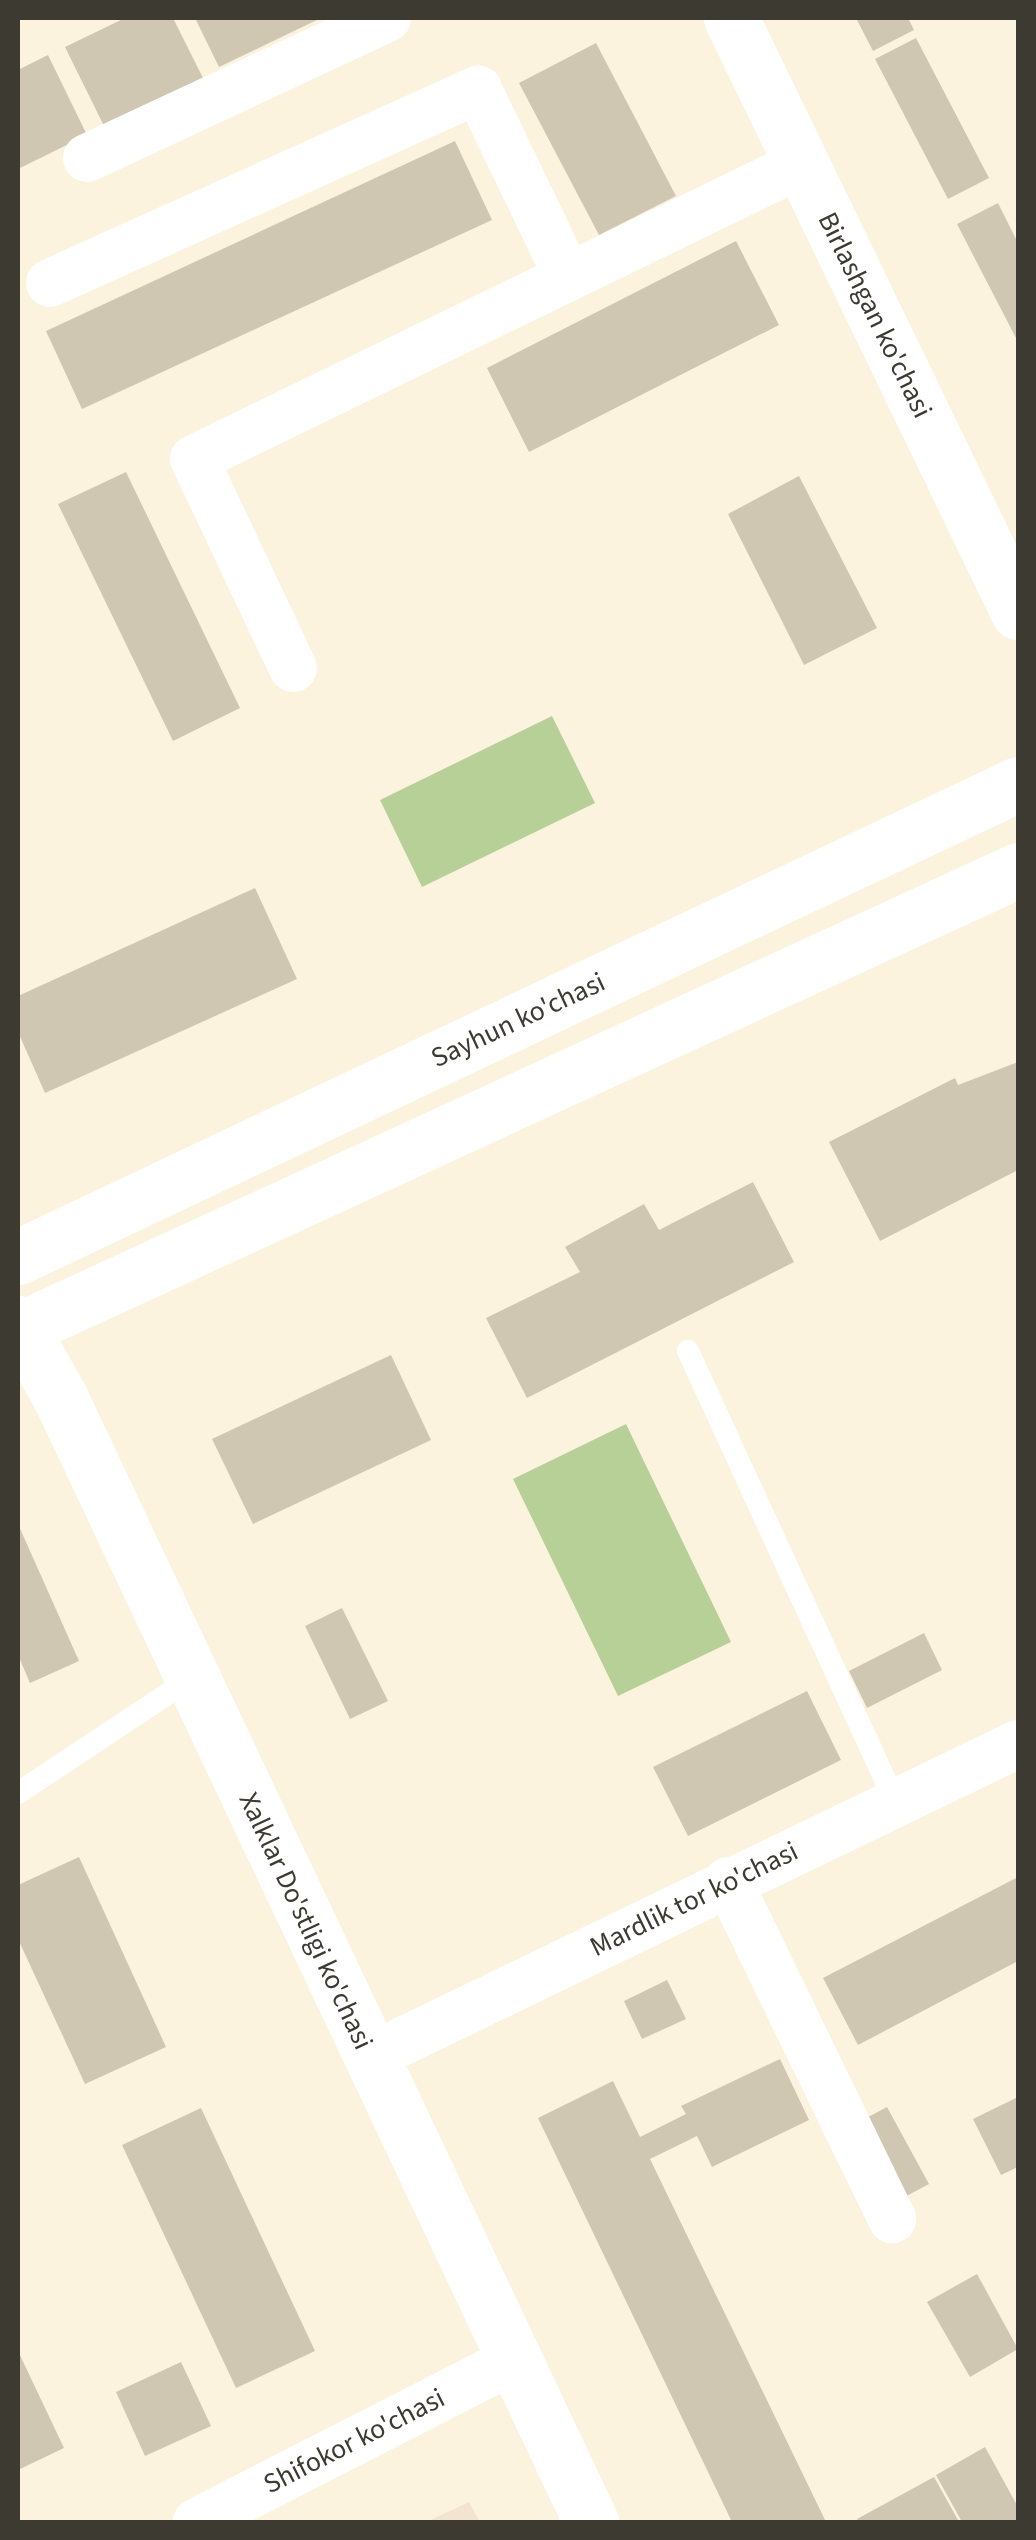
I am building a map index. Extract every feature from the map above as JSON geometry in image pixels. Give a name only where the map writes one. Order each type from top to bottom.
[{"type":"street","points":[[87,158],[386,18]]},
{"type":"street","name":"Birlashgan ko'chasi","points":[[732,18],[801,164],[1012,580]]},
{"type":"street","points":[[50,283],[478,90],[568,278]]},
{"type":"street","points":[[293,668],[194,459],[801,164]]},
{"type":"street","name":"Sayhun ko'chasi","points":[[18,1256],[1018,784]]},
{"type":"street","points":[[18,1327],[1018,870]]},
{"type":"street","name":"Xalklar Do'stligi ko'chasi","points":[[18,1327],[60,1396],[590,2522]]},
{"type":"street","name":"Mardlik tor ko'chasi","points":[[370,2057],[1018,1744]]},
{"type":"street","points":[[728,1881],[892,2219]]},
{"type":"street","name":"Shifokor ko'chasi","points":[[197,2522],[512,2360]]},
{"type":"lane","points":[[688,1351],[896,1802]]},
{"type":"lane","points":[[18,1793],[192,1678]]},
{"type":"shaded area","points":[[469,2502],[480,2522],[426,2522]]},
{"type":"green space","points":[[552,716],[595,803],[422,887],[380,800]]},
{"type":"green space","points":[[626,1424],[731,1642],[618,1696],[513,1479]]},
{"type":"building","points":[[125,18],[173,18],[203,78],[104,126],[65,47]]},
{"type":"building","points":[[195,18],[321,18],[219,67]]},
{"type":"building","points":[[856,18],[908,18],[914,30],[873,51]]},
{"type":"building","points":[[916,38],[989,178],[948,199],[875,59]]},
{"type":"building","points":[[596,43],[676,196],[599,235],[519,83]]},
{"type":"building","points":[[48,55],[87,135],[18,169],[18,70]]},
{"type":"building","points":[[455,141],[492,220],[82,409],[46,331]]},
{"type":"building","points":[[998,203],[1018,243],[1018,342],[957,224]]},
{"type":"building","points":[[736,241],[779,325],[529,452],[487,368]]},
{"type":"building","points":[[126,472],[240,708],[173,741],[58,504]]},
{"type":"building","points":[[799,476],[877,628],[804,665],[728,514]]},
{"type":"building","points":[[255,888],[297,979],[45,1093],[18,1032],[18,996]]},
{"type":"building","points":[[1018,1062],[1018,1170],[880,1241],[829,1142],[955,1078],[958,1085]]},
{"type":"building","points":[[753,1182],[794,1262],[527,1398],[486,1318],[580,1272],[565,1247],[644,1204],[659,1230]]},
{"type":"building","points":[[391,1355],[431,1440],[253,1524],[212,1439]]},
{"type":"building","points":[[18,1524],[79,1661],[30,1683],[18,1655]]},
{"type":"building","points":[[342,1608],[388,1701],[350,1719],[305,1626]]},
{"type":"building","points":[[924,1633],[942,1670],[867,1708],[849,1671]]},
{"type":"building","points":[[807,1691],[841,1760],[688,1836],[653,1767]]},
{"type":"building","points":[[79,1857],[166,2047],[85,2084],[18,1939],[18,1885]]},
{"type":"building","points":[[1018,1877],[1018,1961],[858,2045],[823,1978]]},
{"type":"building","points":[[667,1980],[686,2019],[642,2039],[624,2001]]},
{"type":"building","points":[[780,2059],[809,2120],[712,2167],[697,2136],[650,2159],[826,2522],[732,2522],[538,2118],[613,2081],[640,2137],[686,2114],[681,2106]]},
{"type":"building","points":[[1018,2097],[1018,2167],[1001,2175],[973,2119]]},
{"type":"building","points":[[887,2107],[929,2184],[897,2201],[855,2124]]},
{"type":"building","points":[[201,2108],[315,2351],[236,2388],[122,2145]]},
{"type":"building","points":[[977,2274],[1018,2349],[970,2377],[927,2302]]},
{"type":"building","points":[[18,2351],[64,2448],[18,2470]]},
{"type":"building","points":[[181,2362],[211,2426],[145,2456],[116,2392]]},
{"type":"building","points":[[985,2447],[1018,2507],[1018,2522],[962,2522],[936,2475]]},
{"type":"building","points":[[934,2477],[958,2520],[857,2519]]}]
